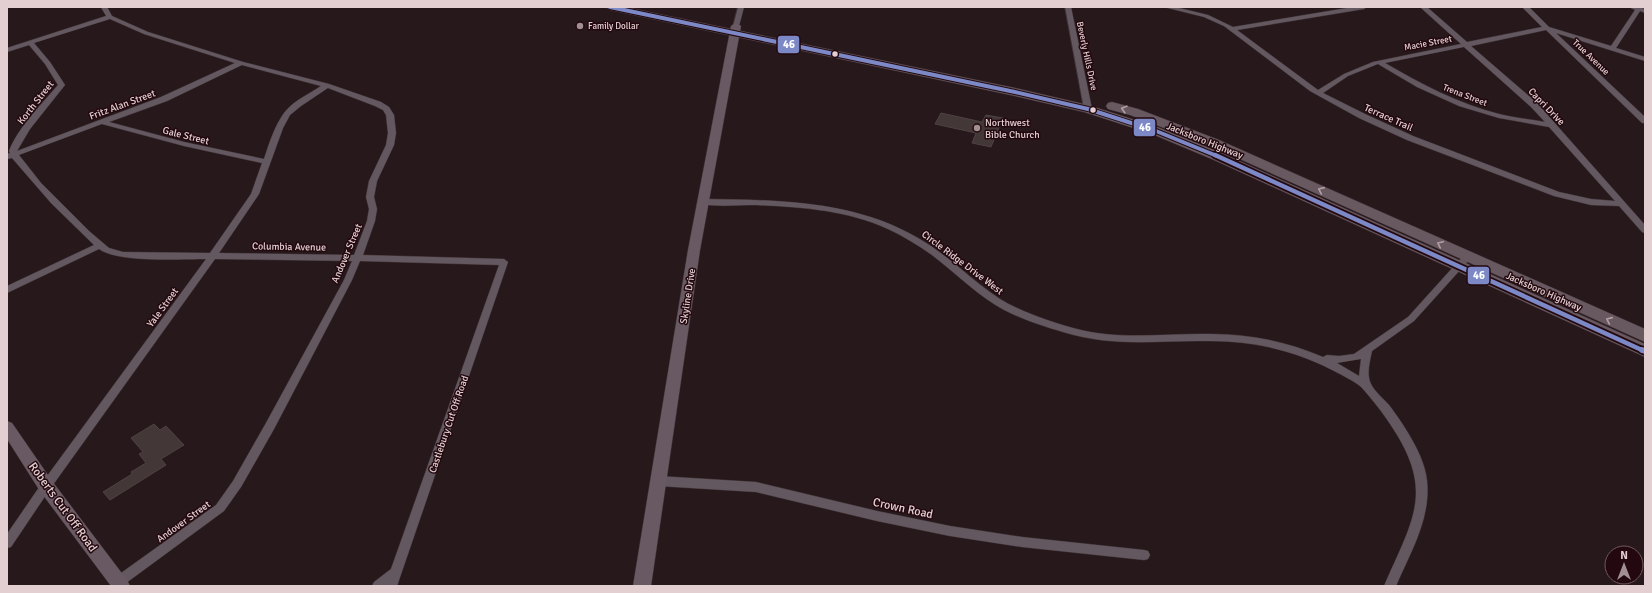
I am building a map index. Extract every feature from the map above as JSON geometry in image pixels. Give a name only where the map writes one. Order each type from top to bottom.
[{"type":"main road","name":"Jacksboro Highway","points":[[610,7],[736,30],[1088,104],[1212,154],[1462,261],[1645,336]]},
{"type":"main road","name":"Jacksboro Highway","points":[[643,7],[736,30]]},
{"type":"main road","name":"Jacksboro Highway","points":[[1462,261],[1645,351]]},
{"type":"street","points":[[7,50],[31,44],[110,17],[104,7]]},
{"type":"street","name":"Skyline Drive","points":[[642,586],[692,262],[741,7]]},
{"type":"street","name":"Beverly Hills Drive","points":[[1068,7],[1088,104]]},
{"type":"street","name":"Terrace Trail","points":[[1167,7],[1206,16],[1233,29],[1318,93],[1362,116],[1410,138],[1557,194],[1591,202],[1623,204]]},
{"type":"street","points":[[1233,29],[1364,7]]},
{"type":"street","name":"Capri Drive","points":[[1423,7],[1534,105],[1645,230]]},
{"type":"street","name":"True Avenue","points":[[1525,7],[1645,121]]},
{"type":"street","points":[[1612,49],[1639,8]]},
{"type":"street","name":"Andover Street","points":[[110,17],[146,33],[241,63],[327,85],[378,104],[386,109],[392,124],[390,144],[373,181],[370,197],[373,210],[371,221],[348,280],[270,426],[237,484],[220,508],[119,584]]},
{"type":"street","points":[[1548,28],[1645,59]]},
{"type":"street","name":"Macie Street","points":[[1318,93],[1346,75],[1379,62],[1548,28]]},
{"type":"street","name":"Korth Street","points":[[10,155],[20,138],[62,85],[48,63],[31,44]]},
{"type":"street","name":"Trena Street","points":[[1379,62],[1431,91],[1470,108],[1510,119],[1552,125]]},
{"type":"street","name":"Fritz Alan Street","points":[[10,155],[188,89],[241,63]]},
{"type":"street","name":"Yale Street","points":[[7,543],[46,486],[212,257],[255,194],[279,128],[287,114],[298,104],[327,85]]},
{"type":"street","name":"Gale Street","points":[[102,122],[144,135],[210,151],[267,162]]},
{"type":"street","points":[[7,290],[98,244],[82,230],[10,155]]},
{"type":"street","name":"Circle Ridge Drive West","points":[[703,202],[769,202],[803,205],[844,211],[879,222],[914,239],[932,251],[997,302],[1058,327],[1092,336],[1120,340],[1209,337],[1238,338],[1278,345],[1317,358],[1351,374],[1366,385],[1387,410],[1412,451],[1422,480],[1422,498],[1418,524],[1390,586]]},
{"type":"street","name":"Columbia Avenue","points":[[98,244],[110,252],[123,256],[357,258],[504,262]]},
{"type":"street","points":[[1317,358],[1339,360],[1356,357],[1366,351],[1411,319],[1462,261]]},
{"type":"street","name":"Castlebury Cut Off Road","points":[[391,586],[504,262]]},
{"type":"street","points":[[1366,351],[1364,368],[1366,385]]},
{"type":"street","name":"Roberts Cut Off Road","points":[[7,427],[46,486],[119,584]]},
{"type":"street","name":"Crown Road","points":[[658,481],[756,487],[877,516],[950,530],[1022,542],[1144,555]]},
{"type":"street","points":[[378,586],[397,571]]},
{"type":"building","name":"Northwest Bible Church","points":[[941,113],[982,122],[986,115],[1003,118],[991,147],[972,143],[976,133],[935,124]]},
{"type":"building","points":[[154,424],[160,430],[166,426],[184,445],[161,459],[166,465],[110,500],[103,492],[132,474],[131,472],[146,463],[139,454],[143,452],[131,438]]},
{"type":"transit line","name":"46","points":[[610,7],[1015,92],[1088,109],[1156,131],[1219,157],[1645,351]]},
{"type":"place","name":"Family Dollar","points":[[580,26]]},
{"type":"place","name":"Northwest Bible Church","points":[[977,128]]}]
